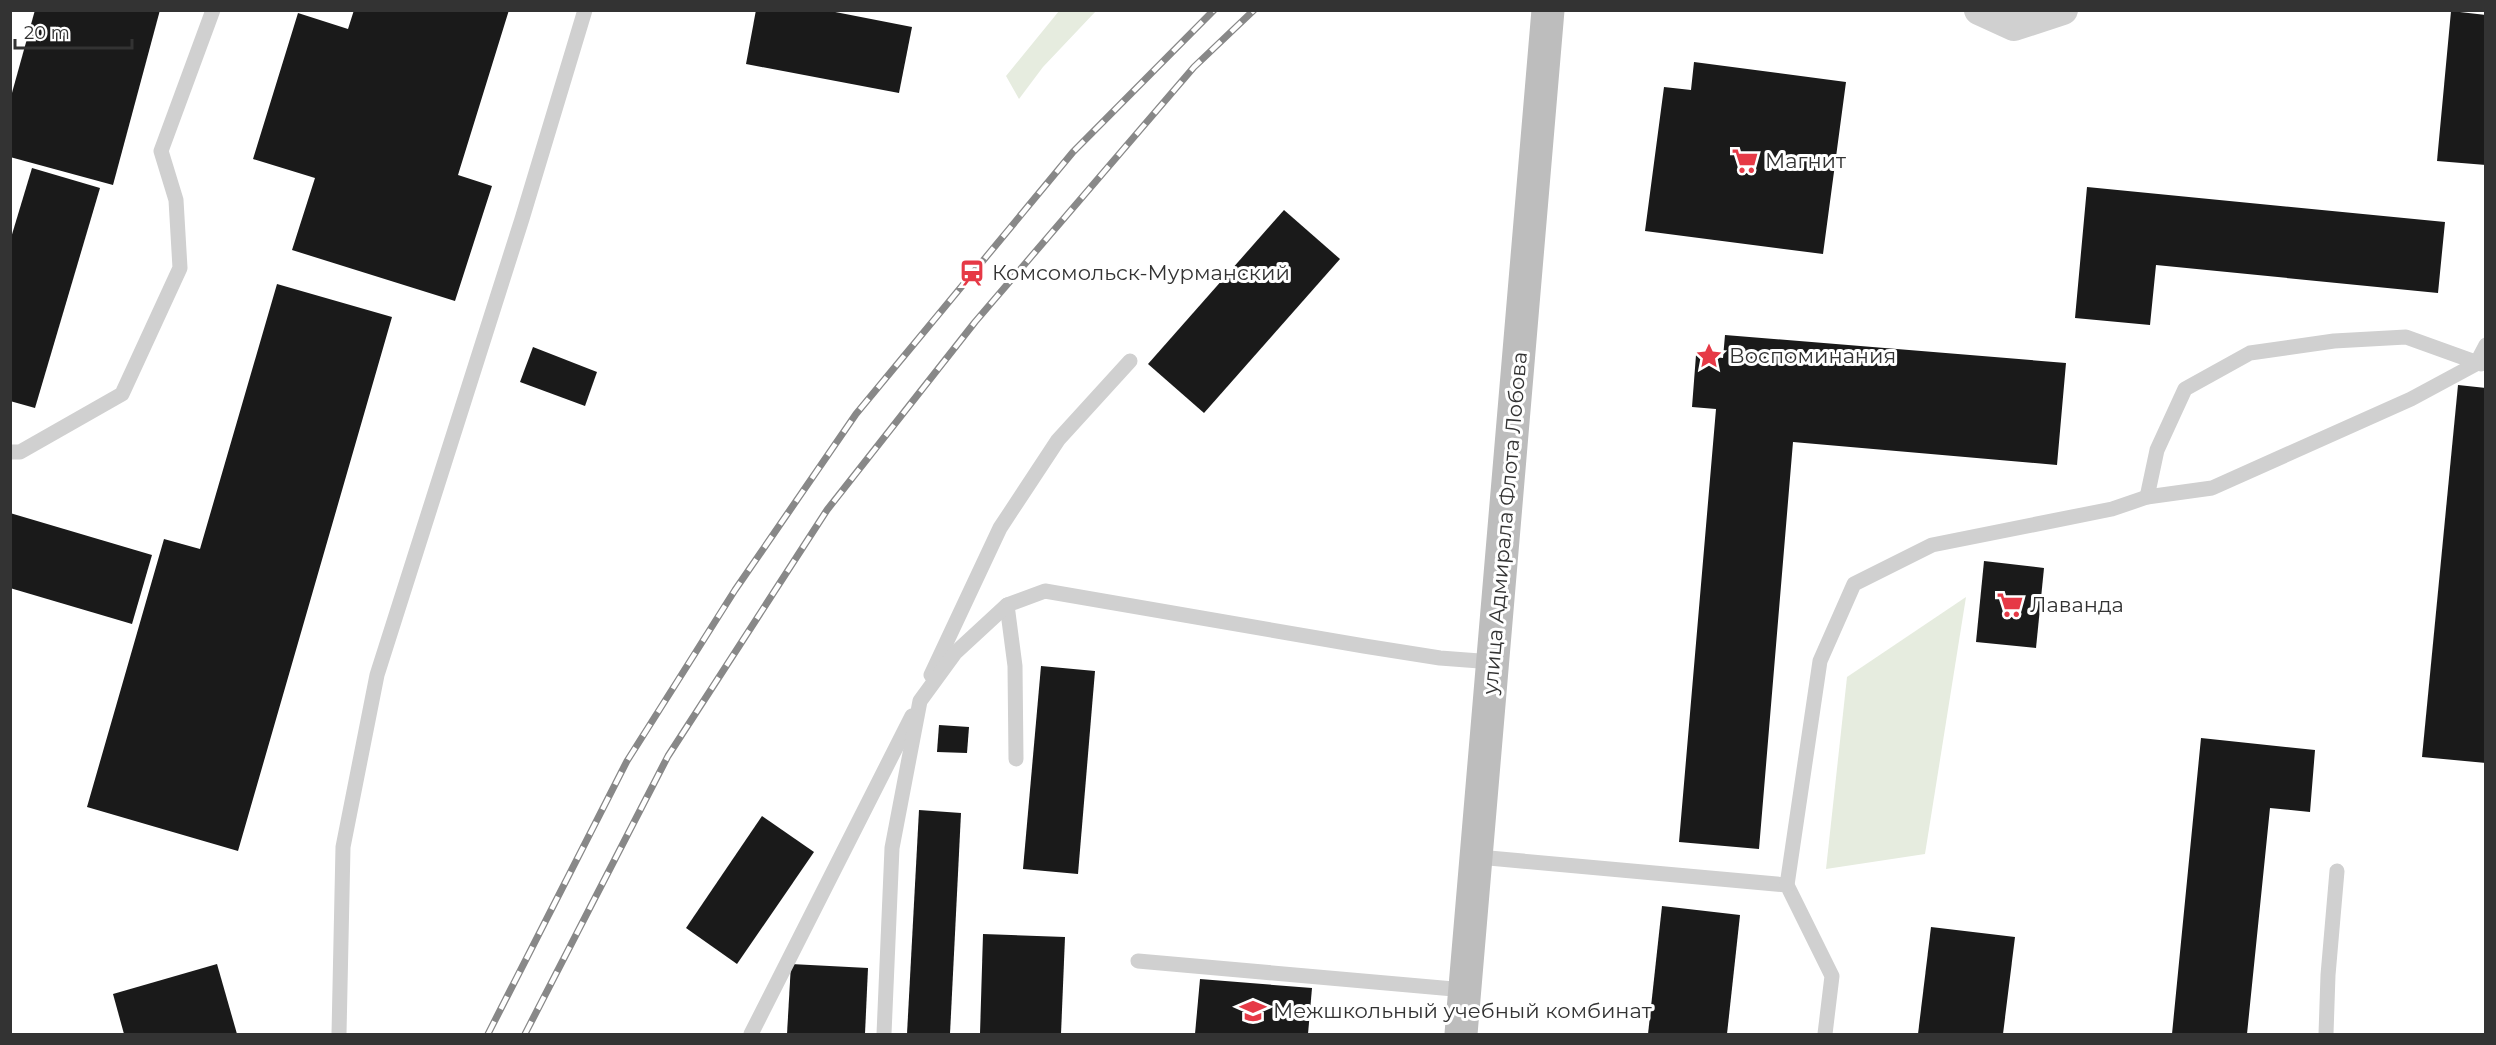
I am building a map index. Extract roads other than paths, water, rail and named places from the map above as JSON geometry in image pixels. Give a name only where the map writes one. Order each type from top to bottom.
[{"type":"street","name":"улица Адмирала Флота Лобова","points":[[1461,1035],[1478,857],[1548,10]]},
{"type":"street","points":[[1979,10],[2014,26],[2063,10]]},
{"type":"lane","points":[[10,452],[20,452],[122,394],[180,268],[176,200],[161,151],[213,10]]},
{"type":"lane","points":[[339,1035],[343,847],[376,675],[522,219],[585,10]]},
{"type":"lane","points":[[2147,496],[2157,450],[2185,389],[2250,353],[2334,342],[2406,337],[2481,364]]},
{"type":"lane","points":[[1826,1035],[1832,976],[1787,885],[1820,662],[1854,584],[1932,545],[2112,509],[2147,496],[2212,488],[2410,399],[2481,364],[2486,345]]},
{"type":"lane","points":[[751,1035],[920,701],[1000,528],[1058,440],[1130,361]]},
{"type":"lane","points":[[884,1035],[892,848],[920,701],[955,653],[1007,605],[1045,591],[1364,646],[1440,658],[1493,662]]},
{"type":"lane","points":[[1007,605],[1015,666],[1016,759]]},
{"type":"lane","points":[[1478,857],[1787,885]]},
{"type":"lane","points":[[2326,1035],[2328,975],[2337,871]]},
{"type":"lane","points":[[1138,961],[1465,990]]},
{"type":"railway","points":[[488,1034],[627,761],[735,590],[856,414],[1073,152],[1214,10]]},
{"type":"railway","points":[[525,1034],[668,756],[827,510],[975,322],[1194,67],[1254,10]]},
{"type":"place","name":"Магнит","points":[[1745,161]]},
{"type":"place","name":"Комсомольск-Мурманский","points":[[972,273]]},
{"type":"place","name":"Воспоминания","points":[[1709,356]]},
{"type":"place","name":"Лаванда","points":[[2010,605]]},
{"type":"place","name":"Межшкольный учебный комбинат","points":[[1253,1011]]}]
